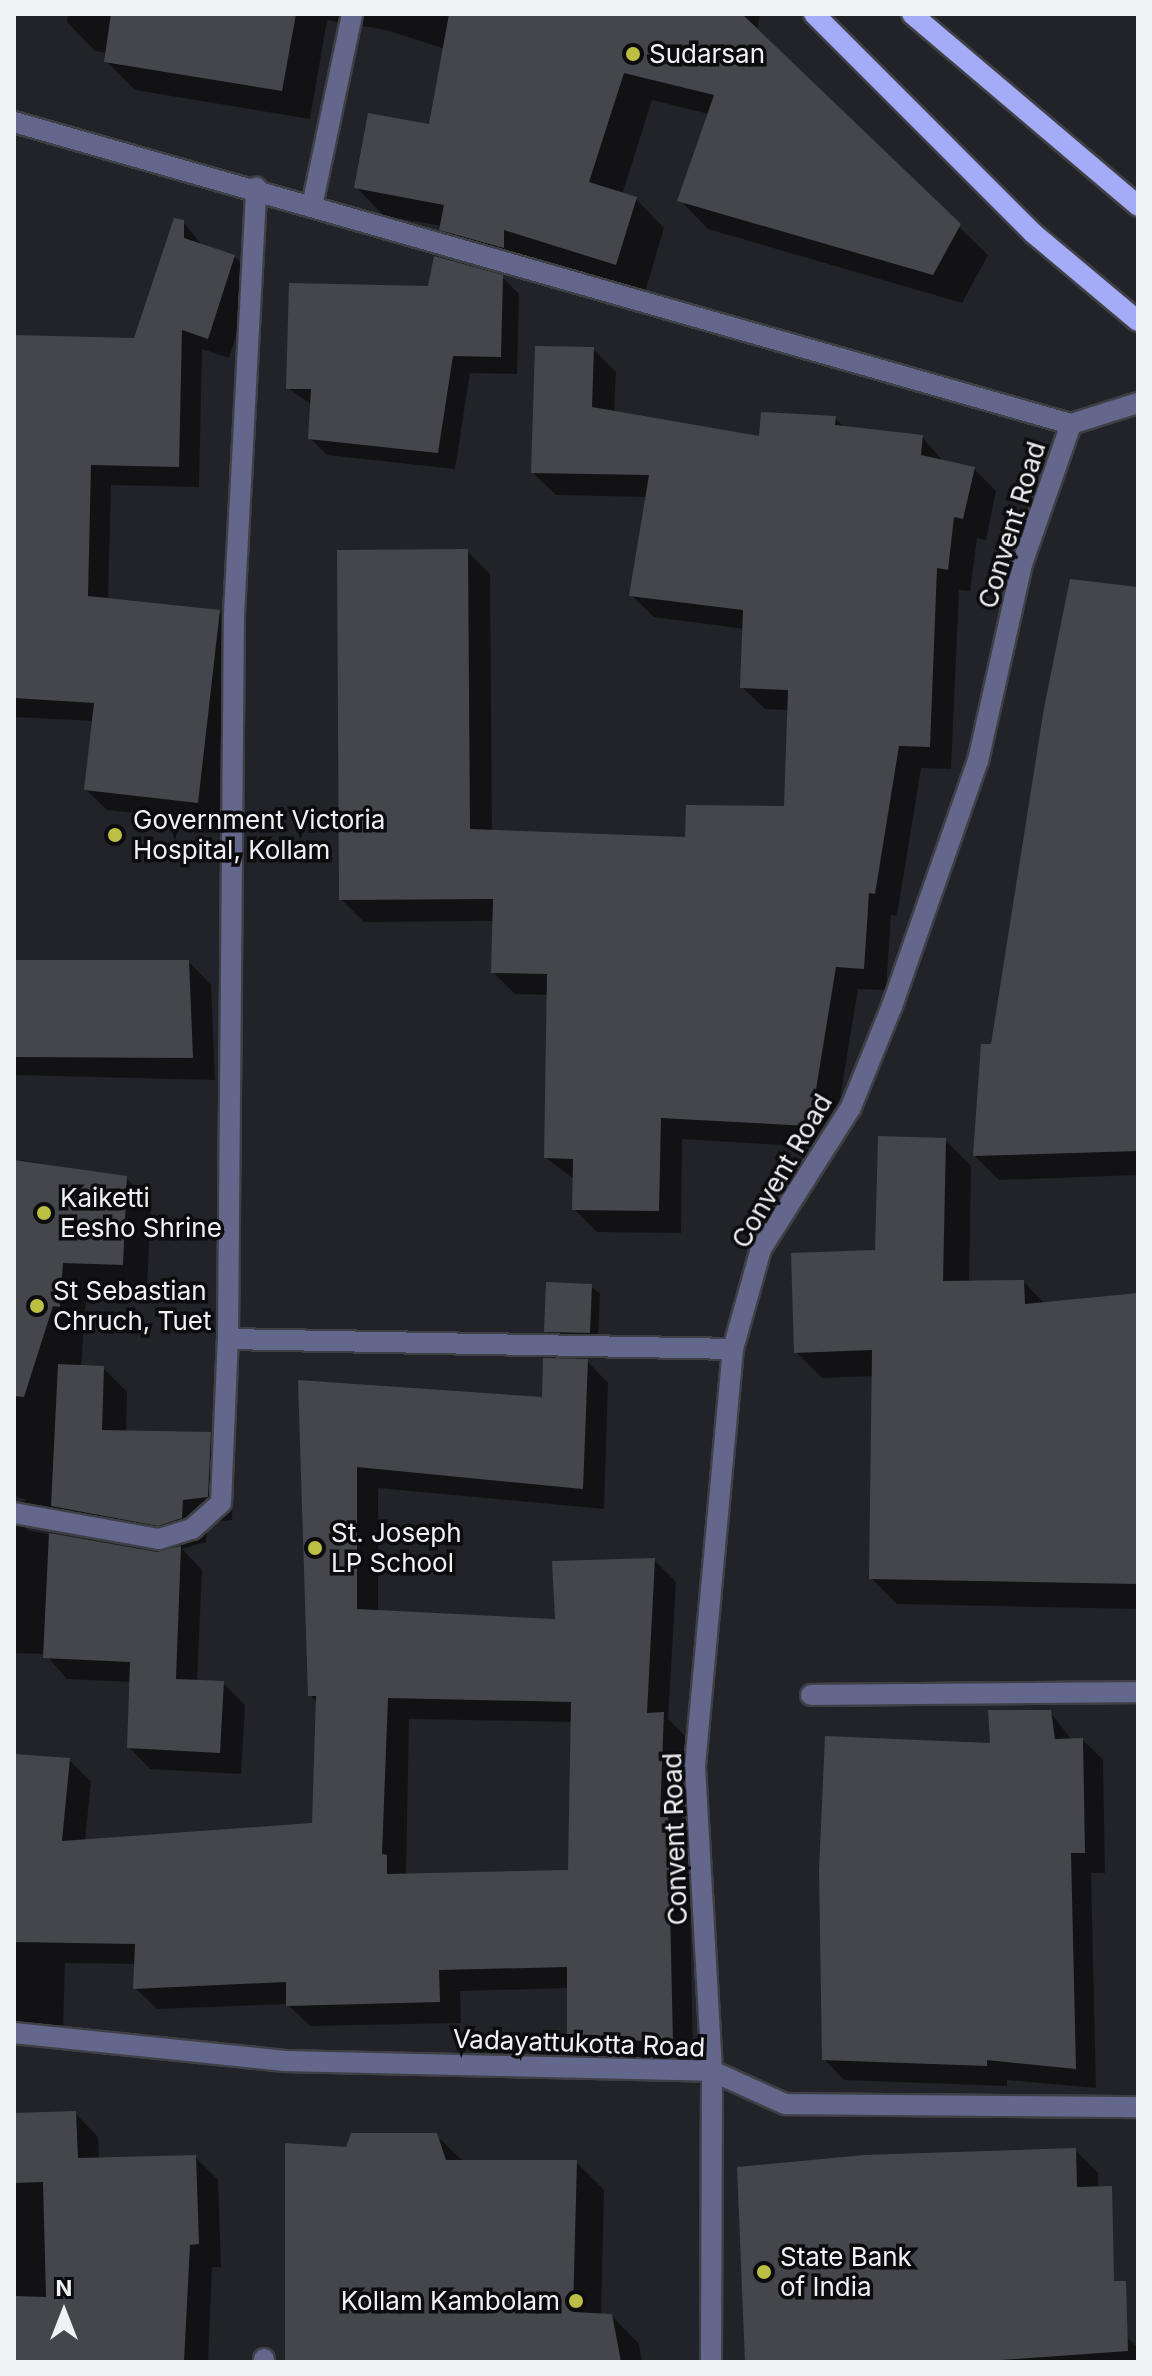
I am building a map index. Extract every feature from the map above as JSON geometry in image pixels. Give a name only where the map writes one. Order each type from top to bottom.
[{"type":"main road","points":[[814,14],[1033,233],[1138,321]]},
{"type":"main road","points":[[912,14],[1138,206]]},
{"type":"street","points":[[312,206],[352,14]]},
{"type":"street","points":[[14,122],[256,188],[1071,424],[1138,403]]},
{"type":"street","points":[[14,1513],[159,1539],[192,1529],[221,1503],[228,1339],[234,614],[256,188]]},
{"type":"street","name":"Convent Road","points":[[711,2362],[712,2071],[695,1766],[733,1349],[761,1249],[851,1107],[903,977],[978,761],[1022,564],[1071,424]]},
{"type":"street","points":[[228,1339],[733,1349]]},
{"type":"street","points":[[811,1695],[1138,1692]]},
{"type":"street","name":"Vadayattukotta Road","points":[[14,2033],[283,2061],[712,2071],[785,2104],[1138,2107]]},
{"type":"building","points":[[111,14],[296,14],[282,91],[104,62]]},
{"type":"building","points":[[449,14],[742,14],[961,224],[933,275],[677,201],[714,95],[624,73],[589,182],[637,197],[616,265],[504,230],[504,248],[439,230],[444,205],[354,188],[368,113],[429,124]]},
{"type":"building","points":[[174,218],[184,220],[184,238],[235,255],[208,339],[182,330],[179,467],[91,465],[88,596],[220,610],[198,803],[84,790],[94,703],[14,698],[14,335],[134,338]]},
{"type":"building","points":[[434,256],[503,275],[501,357],[453,356],[438,453],[308,439],[311,389],[286,389],[289,283],[428,286]]},
{"type":"building","points":[[535,346],[594,347],[592,407],[759,436],[761,412],[836,416],[835,425],[923,435],[921,455],[975,467],[963,519],[954,517],[948,570],[937,568],[930,747],[899,746],[875,894],[869,893],[864,969],[836,967],[810,1126],[661,1118],[659,1211],[572,1210],[573,1159],[544,1158],[547,974],[491,973],[493,899],[339,900],[337,550],[468,549],[470,829],[685,837],[686,805],[784,806],[788,690],[740,688],[743,610],[629,596],[649,475],[531,473]]},
{"type":"building","points":[[1070,579],[1138,587],[1138,1151],[973,1156],[981,1044],[991,1044],[1044,708]]},
{"type":"building","points":[[14,960],[189,960],[193,1058],[14,1057]]},
{"type":"building","points":[[878,1136],[946,1138],[943,1281],[1024,1280],[1025,1304],[1138,1293],[1138,1584],[869,1579],[872,1350],[794,1353],[791,1253],[875,1250]]},
{"type":"building","points":[[14,1160],[127,1176],[123,1265],[63,1263],[60,1307],[53,1306],[24,1397],[14,1396]]},
{"type":"building","points":[[546,1282],[592,1284],[590,1333],[544,1332]]},
{"type":"building","points":[[543,1358],[588,1359],[583,1489],[357,1467],[357,1609],[555,1619],[552,1561],[655,1558],[647,1713],[664,1712],[660,1817],[668,1817],[673,2043],[567,2036],[567,1967],[439,1970],[440,2002],[286,2006],[286,1982],[133,1989],[135,1944],[14,1942],[14,1754],[70,1758],[62,1841],[312,1823],[316,1696],[308,1696],[298,1380],[542,1397]],"holes":[[[388,1698],[571,1702],[568,1870],[387,1874],[387,1855],[382,1854]]]},
{"type":"building","points":[[58,1364],[104,1366],[102,1430],[211,1432],[208,1497],[183,1500],[182,1518],[158,1526],[51,1506]]},
{"type":"building","points":[[49,1533],[157,1552],[181,1546],[176,1679],[224,1681],[220,1753],[127,1748],[130,1662],[43,1658]]},
{"type":"building","points":[[988,1710],[1051,1710],[1055,1739],[1083,1738],[1085,1853],[1071,1853],[1076,2069],[987,2060],[987,2066],[822,2060],[819,1870],[825,1736],[990,1743]]},
{"type":"building","points":[[76,2111],[78,2158],[196,2155],[199,2244],[190,2245],[184,2362],[14,2362],[14,2296],[46,2297],[43,2182],[14,2183],[14,2113]]},
{"type":"building","points":[[351,2133],[437,2133],[446,2160],[577,2160],[573,2312],[612,2314],[621,2362],[285,2362],[285,2143],[346,2147]]},
{"type":"building","points":[[1076,2148],[1077,2187],[1112,2186],[1114,2281],[1126,2281],[1128,2351],[972,2362],[745,2362],[737,2167],[864,2155]]},
{"type":"place","name":"Sudarsan","points":[[633,54]]},
{"type":"place","name":"Government Victoria Hospital, Kollam","points":[[115,835]]},
{"type":"place","name":"Kaiketti Eesho Shrine","points":[[44,1213]]},
{"type":"place","name":"St Sebastian Chruch, Tuet","points":[[37,1306]]},
{"type":"place","name":"St. Joseph LP School","points":[[315,1548]]},
{"type":"place","name":"State Bank of India","points":[[764,2272]]},
{"type":"place","name":"Kollam Kambolam","points":[[576,2301]]}]
